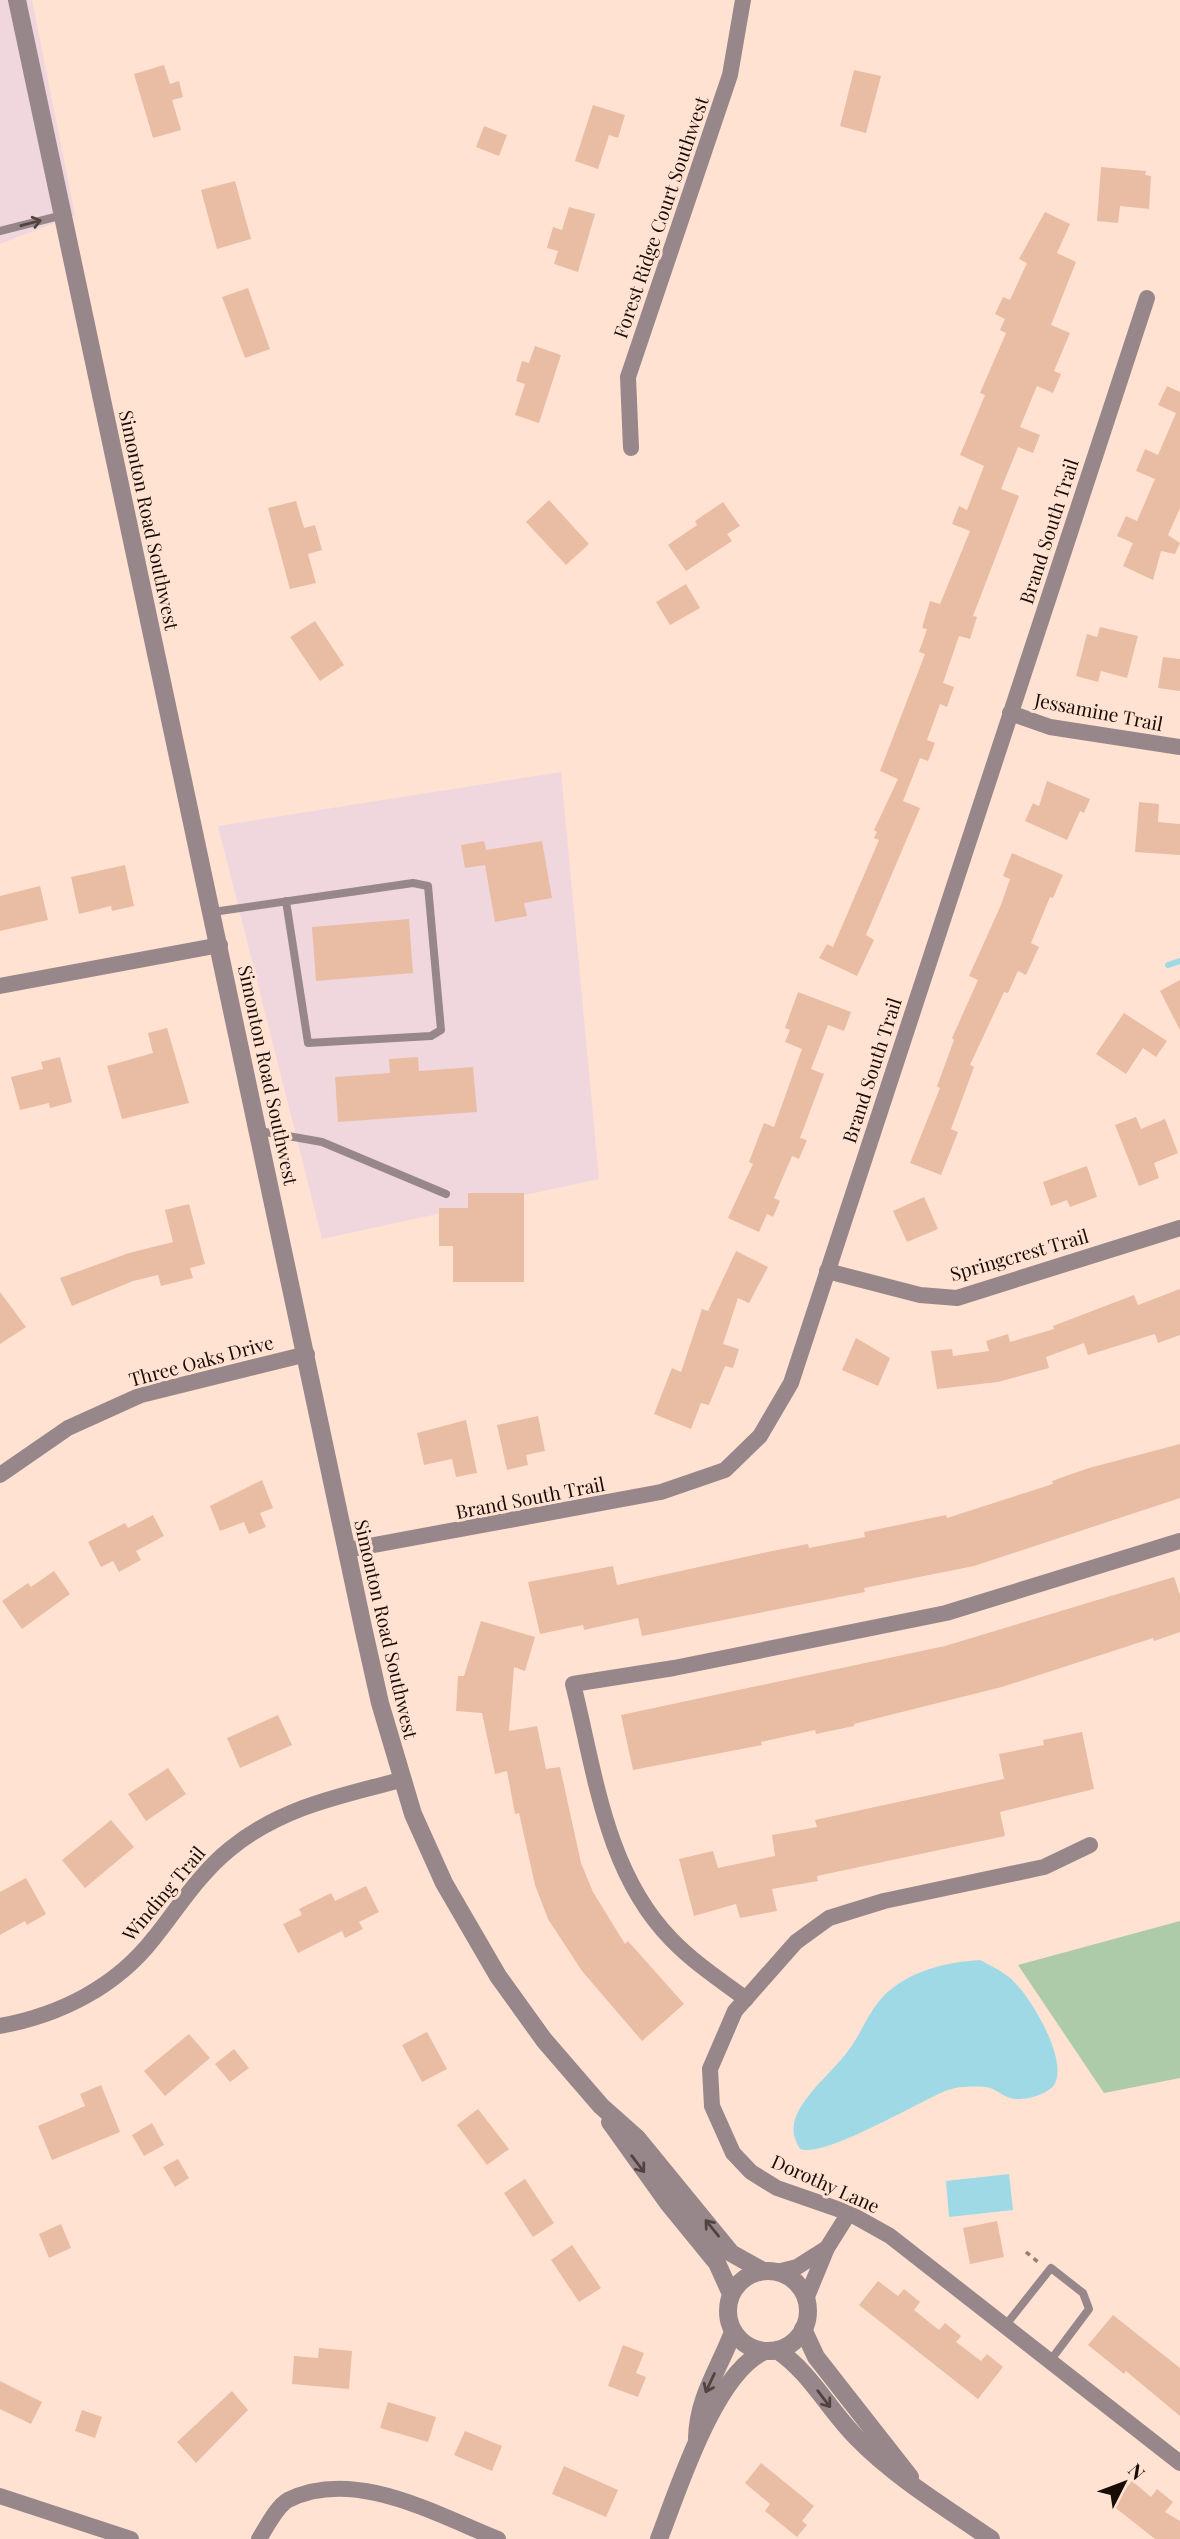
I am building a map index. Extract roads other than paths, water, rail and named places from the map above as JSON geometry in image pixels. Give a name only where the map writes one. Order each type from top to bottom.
[{"type":"street","name":"Simonton Road Southwest","points":[[17,0],[380,1703],[401,1780],[444,1884],[498,1976],[544,2040],[601,2106],[637,2138],[731,2253],[770,2272]]},
{"type":"street","name":"Forest Ridge Court Southwest","points":[[631,448],[628,377],[730,75],[743,0]]},
{"type":"street","name":"Brand South Trail","points":[[348,1550],[661,1492],[724,1470],[760,1436],[791,1383],[1147,298]]},
{"type":"street","name":"Jessamine Trail","points":[[1010,713],[1050,727],[1180,747]]},
{"type":"street","points":[[0,986],[220,945]]},
{"type":"street","name":"Springcrest Trail","points":[[827,1271],[920,1295],[957,1298],[1180,1228]]},
{"type":"street","name":"Three Oaks Drive","points":[[0,1475],[68,1428],[141,1395],[307,1354]]},
{"type":"street","points":[[746,1999],[670,1938],[652,1917],[622,1866],[598,1792],[573,1684],[674,1668],[947,1613],[1180,1541]]},
{"type":"street","name":"Winding Trail","points":[[0,2026],[49,2014],[104,1985],[152,1941],[211,1866],[274,1818],[306,1805],[401,1780]]},
{"type":"street","name":"Dorothy Lane","points":[[1090,1844],[1044,1867],[884,1900],[829,1918],[796,1942],[735,2011],[710,2069],[712,2106],[733,2153],[751,2172],[777,2188],[849,2213],[890,2236],[1180,2463]]},
{"type":"street","name":"Simonton Road Southwest","points":[[601,2106],[625,2146],[715,2260],[731,2294]]},
{"type":"street","points":[[806,2300],[827,2248],[849,2213]]},
{"type":"street","points":[[827,2248],[797,2267],[750,2275],[731,2294],[727,2308],[733,2332],[752,2348],[771,2350],[802,2369],[855,2437],[898,2476],[990,2539]]},
{"type":"street","points":[[659,2539],[697,2438],[739,2371],[771,2350],[789,2345],[803,2329],[808,2313],[800,2287],[770,2272]]},
{"type":"street","points":[[803,2329],[828,2375],[916,2486]]},
{"type":"street","points":[[697,2438],[698,2414],[706,2390],[733,2332]]},
{"type":"street","points":[[259,2539],[285,2501],[337,2486],[403,2501],[498,2539]]},
{"type":"street","points":[[0,2496],[131,2539]]},
{"type":"lane","points":[[0,231],[63,215]]},
{"type":"lane","points":[[213,912],[286,901],[414,883],[428,886],[440,1030],[431,1036],[308,1042],[286,901]]},
{"type":"lane","points":[[260,1132],[322,1142],[446,1194]]},
{"type":"lane","points":[[1005,2326],[1051,2268],[1083,2293],[1089,2309],[1050,2361]]},
{"type":"water","points":[[980,1960],[1000,1970],[1012,1980],[1039,2017],[1057,2062],[1057,2075],[1051,2089],[1040,2095],[1021,2099],[1010,2098],[986,2087],[952,2089],[851,2137],[813,2150],[800,2149],[794,2132],[797,2114],[814,2089],[854,2043],[886,1993],[904,1980],[925,1971],[946,1964]]},
{"type":"water","points":[[1009,2174],[1013,2210],[949,2217],[946,2181]]},
{"type":"waterway","points":[[1168,965],[1180,961]]}]
